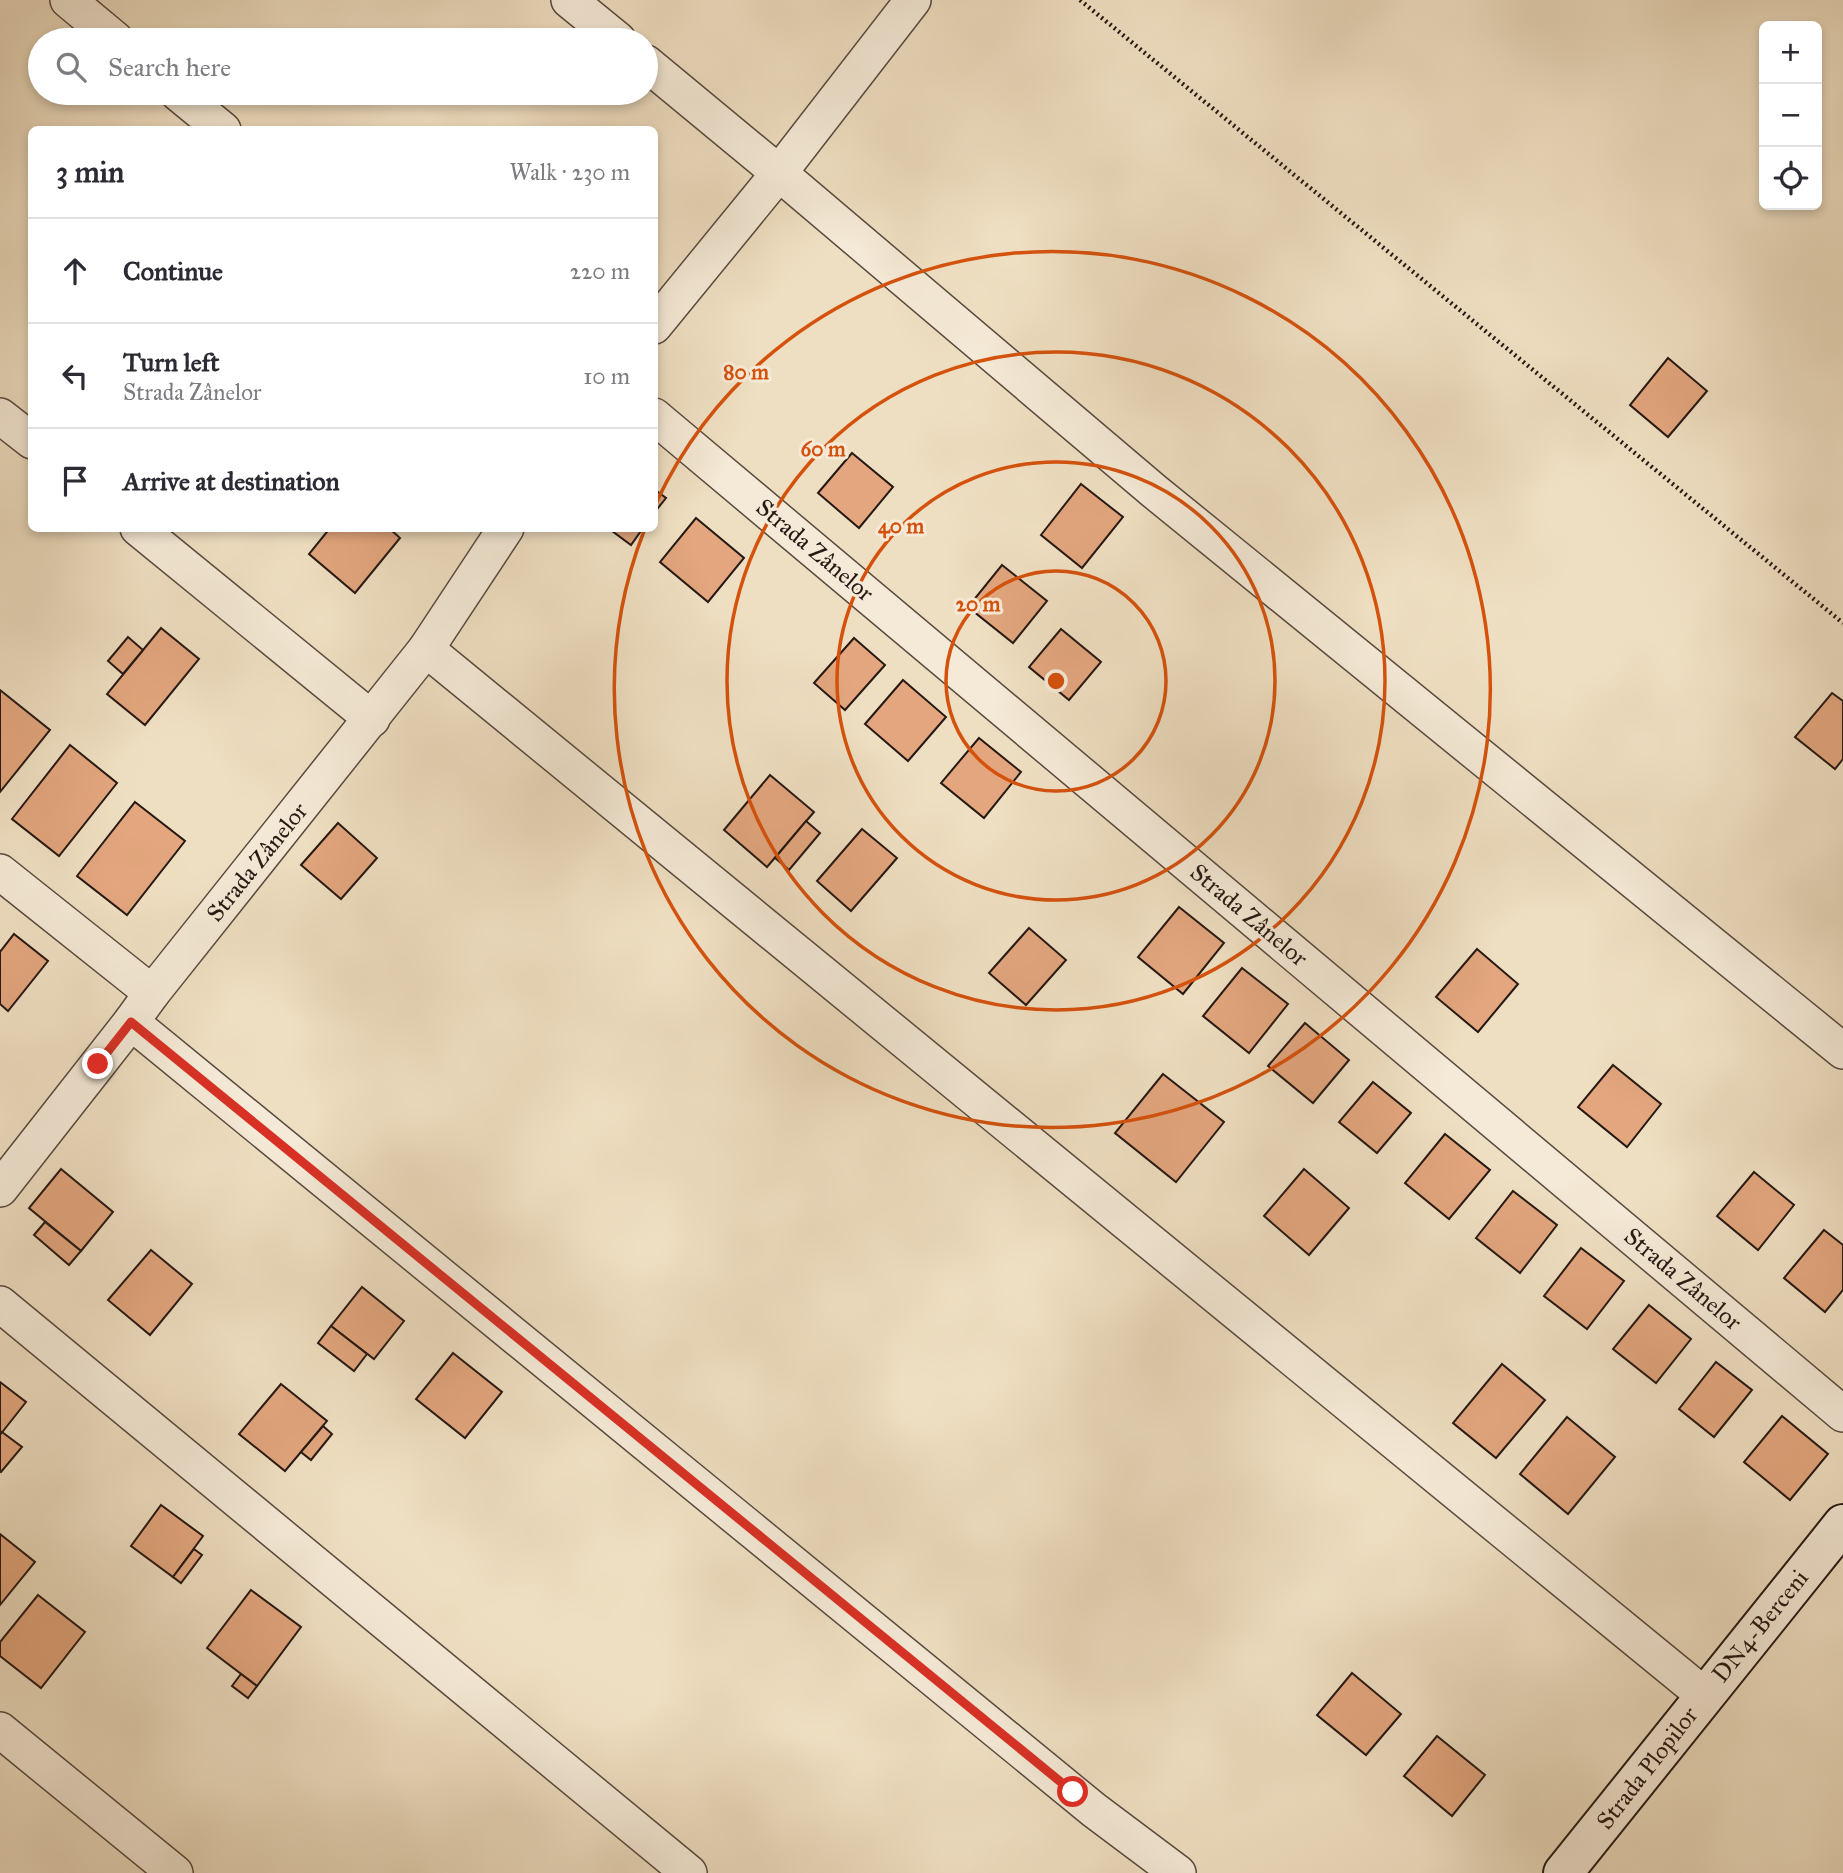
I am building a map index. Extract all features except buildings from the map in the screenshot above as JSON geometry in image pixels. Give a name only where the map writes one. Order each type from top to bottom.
[{"type":"street","points":[[68,0],[102,28]]},
{"type":"street","points":[[569,0],[603,28]]},
{"type":"street","points":[[658,321],[779,173],[913,0]]},
{"type":"street","points":[[658,73],[1154,491],[1843,1051]]},
{"type":"street","points":[[193,105],[218,126]]},
{"type":"street","points":[[0,416],[28,438]]},
{"type":"street","name":"Strada Zânelor","points":[[658,419],[1843,1414]]},
{"type":"street","points":[[143,532],[372,719]]},
{"type":"street","name":"Strada Zânelor","points":[[0,1189],[426,649],[503,532]]},
{"type":"street","points":[[426,649],[1704,1695]]},
{"type":"street","points":[[0,872],[152,993]]},
{"type":"street","points":[[131,1022],[1094,1810],[1178,1873]]},
{"type":"street","points":[[0,1304],[689,1873]]},
{"type":"street","name":"DN4-Berceni","points":[[1704,1695],[1843,1524]]},
{"type":"street","name":"Strada Plopilor","points":[[1563,1873],[1704,1695]]},
{"type":"street","points":[[0,1730],[175,1873]]},
{"type":"path","points":[[1080,0],[1843,623]]},
{"type":"route","points":[[98,1064],[131,1022],[1073,1792]]}]
